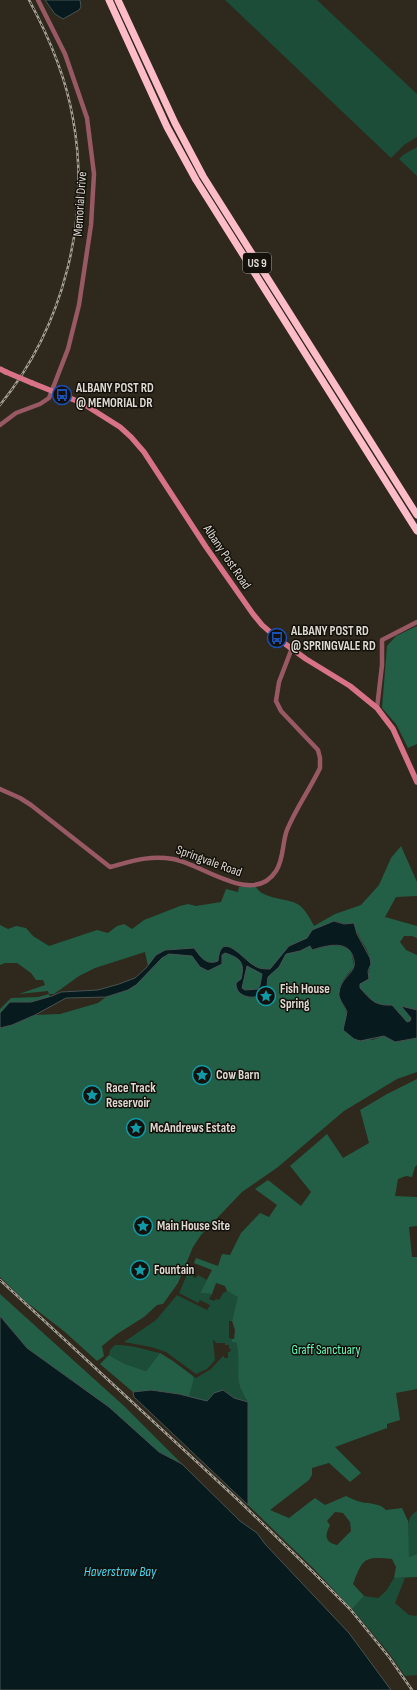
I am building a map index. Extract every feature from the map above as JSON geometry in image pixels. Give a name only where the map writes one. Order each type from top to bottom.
[{"type":"highway","name":"US 9","points":[[109,0],[167,127],[196,180],[417,531]]},
{"type":"highway","name":"US 9","points":[[118,0],[178,129],[203,176],[417,515]]},
{"type":"main road","name":"Albany Post Road","points":[[0,369],[82,403],[120,426],[144,452],[206,547],[262,625],[292,648],[350,686],[377,708],[393,729],[417,782]]},
{"type":"street","name":"Memorial Drive","points":[[38,0],[65,54],[87,118],[94,174],[91,225],[79,305],[68,350],[52,390]]},
{"type":"street","points":[[0,425],[16,413],[45,402],[52,390]]},
{"type":"street","points":[[377,708],[382,665],[382,640],[417,622]]},
{"type":"street","name":"Springvale Road","points":[[0,789],[20,798],[37,809],[110,867],[155,856],[193,864],[236,884],[251,886],[269,879],[276,871],[288,829],[320,768],[318,750],[281,711],[276,701],[279,682],[292,648]]},
{"type":"green space","points":[[225,0],[317,0],[417,94],[417,137],[404,145],[391,158]]},
{"type":"green space","points":[[417,147],[417,176],[399,159]]},
{"type":"green space","points":[[417,626],[417,744],[408,748],[396,724],[382,708],[387,646],[396,636]]},
{"type":"green space","points":[[401,846],[417,882],[417,896],[396,897],[385,917],[417,926],[417,938],[412,936],[404,936],[400,942],[406,950],[417,955],[417,1010],[402,1006],[411,1018],[410,1021],[407,1022],[392,1005],[381,1004],[373,1001],[360,988],[360,984],[366,980],[370,964],[368,953],[355,926],[334,921],[312,950],[327,946],[342,946],[351,951],[354,967],[343,981],[339,994],[341,1002],[346,1010],[346,1022],[372,1040],[384,1036],[396,1042],[417,1038],[417,1072],[397,1079],[344,1111],[278,1167],[242,1192],[201,1235],[193,1247],[178,1283],[163,1304],[157,1305],[144,1317],[117,1334],[102,1346],[104,1356],[97,1361],[65,1332],[25,1301],[0,1277],[0,1028],[12,1025],[35,1015],[60,1014],[98,1003],[106,997],[128,990],[149,971],[145,952],[95,968],[79,976],[54,994],[49,994],[48,991],[19,994],[45,985],[43,980],[36,980],[31,973],[17,963],[5,963],[0,965],[0,925],[8,929],[16,926],[26,928],[33,936],[49,946],[97,930],[108,933],[117,926],[124,924],[132,929],[144,920],[180,906],[188,904],[196,906],[221,902],[226,889],[238,892],[239,887],[256,887],[259,891],[270,897],[299,905],[306,912],[314,926],[335,914],[361,905],[379,885],[391,858]]},
{"type":"green space","points":[[49,994],[50,997],[30,1002],[10,1002],[0,1013],[0,1009],[11,998],[38,997]]},
{"type":"green space","name":"Graff Sanctuary","points":[[417,1079],[417,1165],[412,1177],[406,1176],[398,1179],[395,1196],[417,1197],[417,1226],[409,1227],[412,1257],[417,1257],[417,1389],[396,1393],[400,1420],[387,1424],[387,1428],[335,1447],[361,1473],[350,1482],[329,1463],[312,1468],[312,1475],[309,1480],[270,1510],[289,1518],[315,1498],[325,1505],[346,1496],[359,1502],[378,1505],[386,1510],[402,1508],[408,1521],[409,1557],[417,1554],[417,1577],[394,1578],[396,1567],[392,1559],[370,1559],[362,1564],[353,1584],[364,1596],[352,1609],[314,1569],[248,1505],[248,1402],[239,1382],[236,1342],[232,1342],[232,1339],[234,1339],[235,1330],[232,1321],[238,1297],[227,1291],[225,1286],[216,1283],[212,1294],[200,1293],[212,1270],[194,1263],[196,1258],[218,1266],[222,1254],[230,1255],[241,1233],[260,1213],[269,1217],[277,1205],[255,1189],[268,1180],[301,1206],[311,1192],[290,1166],[327,1134],[343,1158],[369,1143],[360,1110]],"holes":[[[335,1512],[343,1513],[350,1522],[351,1531],[337,1545],[333,1544],[327,1538],[327,1532],[330,1525],[327,1521]]]},
{"type":"green space","points":[[189,1270],[194,1273],[193,1277],[196,1278],[198,1275],[207,1280],[200,1293],[212,1294],[209,1299],[214,1301],[216,1299],[219,1300],[223,1293],[227,1291],[239,1297],[232,1321],[229,1321],[229,1338],[232,1339],[232,1342],[236,1342],[240,1353],[240,1387],[248,1402],[234,1398],[223,1390],[207,1401],[189,1397],[194,1379],[193,1376],[196,1378],[211,1369],[222,1357],[224,1356],[224,1358],[228,1358],[228,1352],[230,1352],[231,1349],[229,1349],[229,1345],[225,1345],[225,1343],[216,1343],[213,1340],[215,1360],[207,1369],[196,1374],[166,1352],[151,1347],[124,1342],[156,1320],[177,1295],[207,1310],[210,1305],[200,1300],[198,1303],[179,1293]]},
{"type":"green space","points":[[0,1294],[124,1406],[182,1464],[159,1452],[109,1407],[27,1348],[0,1316]]},
{"type":"green space","points":[[115,1345],[132,1346],[160,1353],[146,1371],[125,1364],[109,1355],[110,1350]]},
{"type":"green space","points":[[160,1353],[193,1376],[194,1379],[189,1397],[175,1393],[147,1391],[133,1392],[100,1364],[109,1355],[125,1364],[146,1371]]},
{"type":"green space","points":[[417,1511],[417,1554],[409,1557],[407,1538],[408,1525],[412,1515]]},
{"type":"green space","points":[[394,1578],[405,1578],[395,1603],[409,1615],[417,1615],[417,1675],[405,1676],[389,1653],[352,1609],[364,1596],[378,1598],[386,1591]]},
{"type":"water","points":[[45,0],[80,0],[81,7],[79,10],[63,19],[55,14]]},
{"type":"water","points":[[334,921],[344,924],[354,923],[357,934],[370,958],[371,964],[368,971],[369,979],[360,984],[360,988],[367,996],[377,1003],[392,1005],[407,1022],[410,1021],[411,1018],[401,1006],[417,1010],[417,1038],[395,1042],[384,1036],[360,1041],[354,1039],[343,1030],[347,1012],[339,993],[341,984],[353,969],[354,963],[350,951],[336,945],[312,950],[310,946],[300,951],[286,954],[279,967],[268,977],[267,988],[259,996],[254,997],[248,997],[239,993],[236,983],[241,979],[242,965],[235,957],[225,953],[222,955],[222,964],[208,971],[200,967],[192,956],[169,954],[162,958],[136,985],[128,990],[106,997],[66,998],[35,1015],[12,1025],[0,1028],[0,1013],[10,1002],[31,1002],[61,992],[98,990],[119,984],[135,978],[146,968],[156,955],[165,950],[194,948],[204,959],[214,962],[218,961],[220,951],[223,947],[228,946],[257,967],[262,969],[270,969],[289,946],[307,938],[312,930]],"holes":[[[247,966],[262,974],[258,989],[245,990],[242,988]]]},
{"type":"water","name":"Haverstraw Bay","points":[[0,1316],[27,1348],[109,1407],[159,1452],[182,1464],[240,1521],[257,1533],[265,1544],[349,1633],[391,1690],[0,1690]]},
{"type":"water","points":[[151,1390],[179,1394],[207,1401],[214,1393],[223,1390],[234,1398],[248,1402],[248,1505],[134,1397],[133,1392]]},
{"type":"railway","points":[[0,405],[22,374],[41,341],[56,306],[67,270],[75,232],[78,194],[78,156],[70,103],[56,58],[29,0]]},
{"type":"railway","points":[[0,1280],[236,1498],[314,1573],[350,1609],[389,1657],[412,1690]]},
{"type":"place","name":"ALBANY POST RD @ MEMORIAL DR","points":[[62,395]]},
{"type":"place","name":"ALBANY POST RD @ SPRINGVALE RD","points":[[277,638]]},
{"type":"place","name":"Fish House Spring","points":[[266,996]]},
{"type":"place","name":"Cow Barn","points":[[202,1075]]},
{"type":"place","name":"Race Track Reservoir","points":[[92,1095]]},
{"type":"place","name":"McAndrews Estate","points":[[136,1128]]},
{"type":"place","name":"Main House Site","points":[[143,1226]]},
{"type":"place","name":"Fountain","points":[[140,1270]]}]
